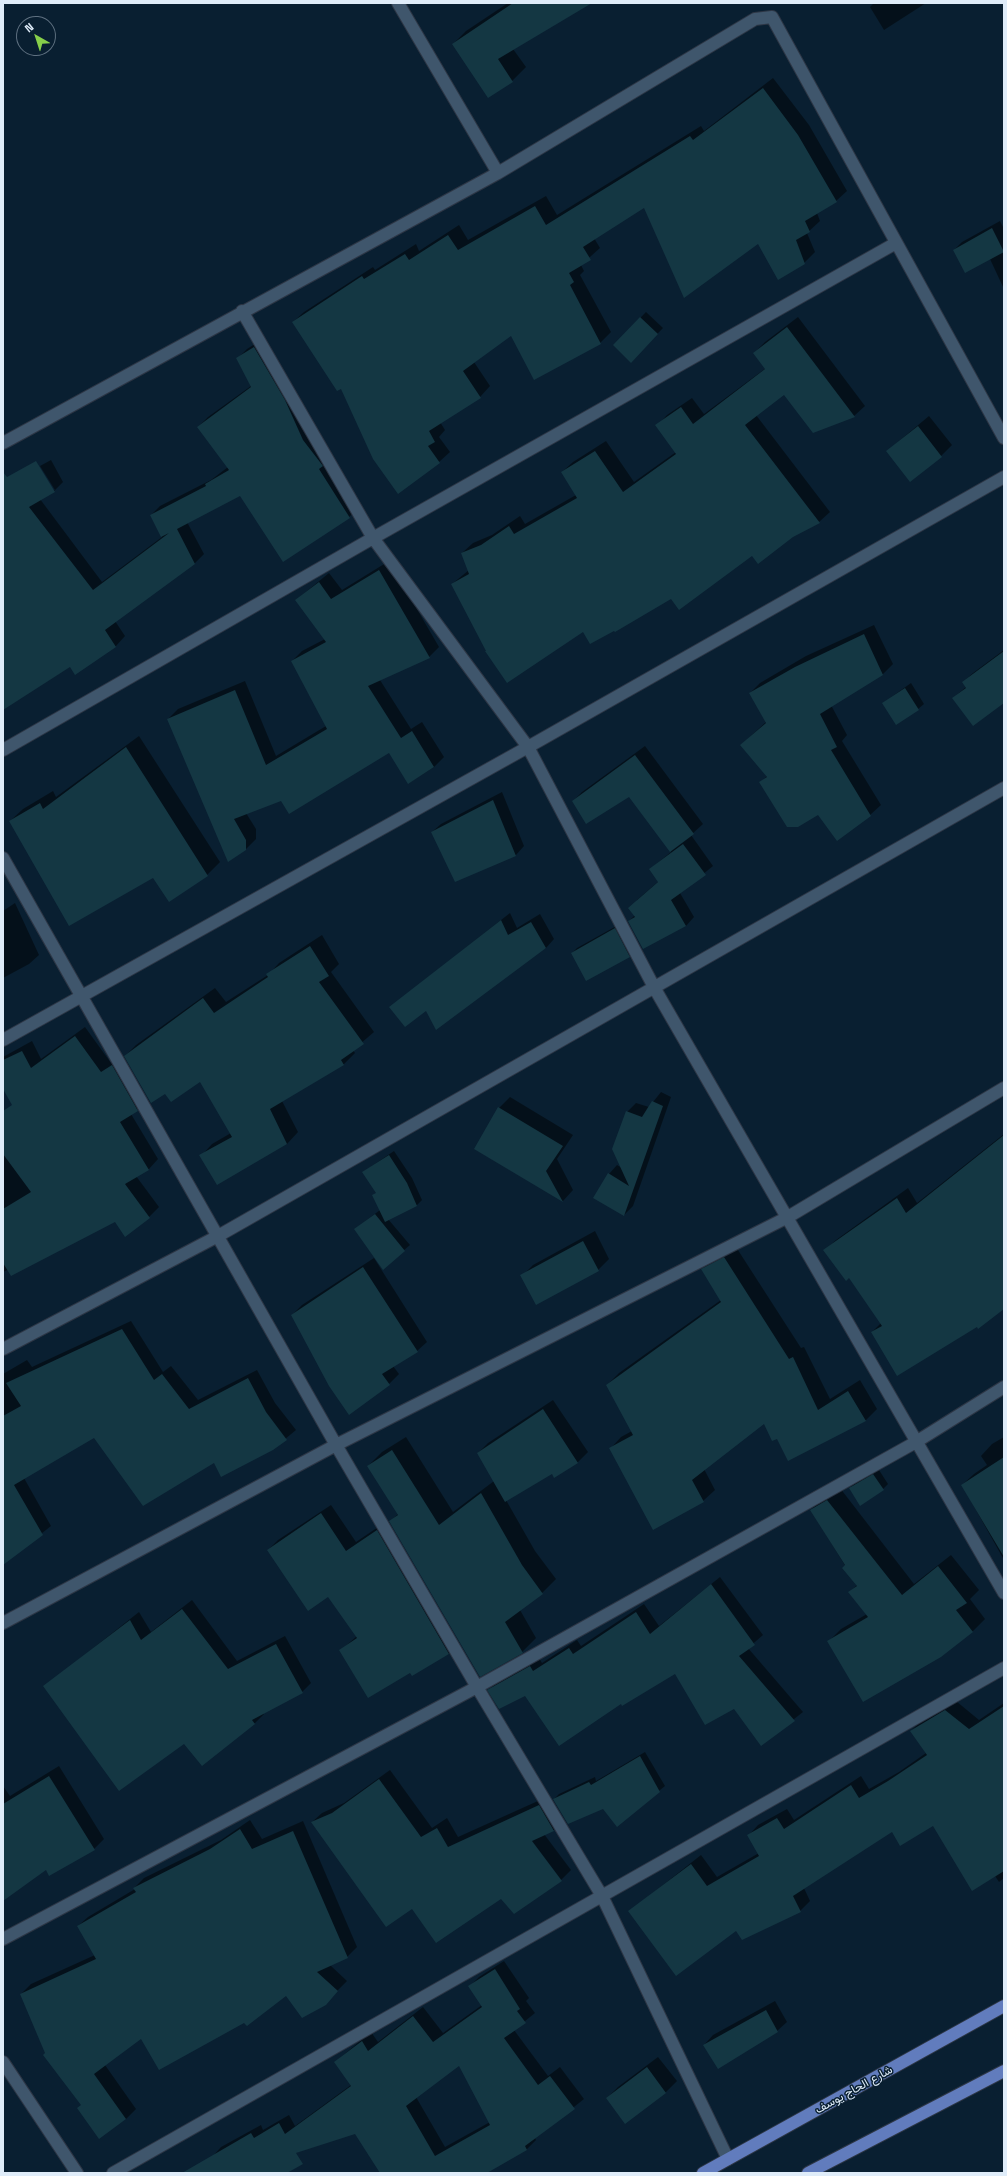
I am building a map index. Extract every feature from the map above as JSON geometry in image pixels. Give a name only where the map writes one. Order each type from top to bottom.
[{"type":"main road","name":"شارع الحاج يوسف","points":[[703,2173],[1004,2006]]},
{"type":"main road","points":[[808,2173],[1004,2071]]},
{"type":"street","points":[[398,3],[498,173]]},
{"type":"street","points":[[3,443],[242,311],[498,173],[755,19],[772,17],[1004,438]]},
{"type":"street","points":[[3,750],[373,538],[896,243]]},
{"type":"street","points":[[242,311],[373,538],[528,747],[655,989],[1004,1593]]},
{"type":"street","points":[[3,1040],[528,747],[1004,477]]},
{"type":"street","points":[[3,1349],[218,1236],[655,989],[1004,788]]},
{"type":"street","points":[[3,858],[336,1444],[477,1687],[602,1896],[728,2159]]},
{"type":"street","points":[[3,1623],[336,1444],[788,1217],[1004,1088]]},
{"type":"street","points":[[3,1939],[477,1687],[916,1442],[1004,1387]]},
{"type":"street","points":[[113,2173],[1004,1668]]},
{"type":"street","points":[[3,2062],[77,2173]]},
{"type":"building","points":[[513,3],[592,3],[498,59],[513,82],[488,98],[452,44]]},
{"type":"building","points":[[763,88],[798,135],[837,202],[805,221],[810,232],[796,240],[805,264],[778,280],[758,244],[684,298],[644,208],[583,247],[591,260],[569,273],[574,282],[570,285],[601,344],[534,380],[511,336],[463,371],[481,398],[429,431],[435,442],[428,446],[440,463],[398,494],[373,459],[341,389],[337,391],[292,322],[362,276],[364,279],[405,254],[409,260],[448,235],[458,250],[535,206],[546,225],[690,136],[693,140]]},
{"type":"building","points":[[992,228],[1004,252],[965,273],[953,250]]},
{"type":"building","points":[[640,317],[658,334],[631,363],[613,345]]},
{"type":"building","points":[[787,327],[855,417],[813,433],[784,395],[745,425],[820,523],[793,537],[758,564],[752,556],[679,610],[671,599],[615,632],[614,631],[590,644],[583,632],[507,683],[485,651],[451,584],[469,574],[461,553],[481,545],[509,526],[514,534],[577,498],[561,472],[595,451],[623,492],[676,454],[655,425],[681,407],[693,424],[765,369],[753,353]]},
{"type":"building","points":[[254,347],[285,400],[303,440],[323,466],[319,469],[350,518],[283,562],[240,496],[177,529],[195,564],[105,630],[116,647],[75,675],[70,667],[3,710],[3,472],[7,477],[36,461],[55,492],[29,507],[93,590],[169,533],[161,537],[150,515],[206,486],[205,484],[229,470],[197,427],[251,387],[236,358]]},
{"type":"building","points":[[918,426],[942,457],[910,482],[886,451]]},
{"type":"building","points":[[379,570],[430,658],[368,686],[401,738],[412,731],[434,767],[408,784],[389,753],[289,814],[281,801],[234,819],[246,840],[246,850],[228,862],[167,719],[235,690],[266,765],[327,729],[291,661],[326,642],[295,600],[319,582],[331,599]]},
{"type":"building","points":[[864,634],[883,675],[820,714],[837,747],[831,750],[871,816],[837,841],[818,815],[798,827],[787,827],[759,782],[767,777],[740,745],[766,723],[749,693],[795,667]]},
{"type":"building","points":[[1004,651],[1004,703],[973,726],[952,698],[966,688],[962,682]]},
{"type":"building","points":[[905,688],[919,710],[896,725],[882,703]]},
{"type":"building","points":[[126,747],[208,876],[169,902],[153,878],[69,926],[9,821],[40,803],[43,809]]},
{"type":"building","points":[[635,755],[694,834],[670,852],[629,797],[586,824],[572,801]]},
{"type":"building","points":[[493,800],[516,856],[455,882],[431,832]]},
{"type":"building","points":[[683,844],[706,875],[671,900],[686,926],[643,949],[628,921],[635,917],[628,908],[658,882],[649,869]]},
{"type":"building","points":[[501,920],[508,935],[531,922],[546,948],[436,1030],[426,1011],[405,1027],[389,1007]]},
{"type":"building","points":[[615,928],[630,957],[586,981],[571,953]]},
{"type":"building","points":[[310,946],[329,976],[319,982],[364,1044],[341,1060],[344,1065],[270,1109],[287,1144],[217,1185],[199,1155],[232,1137],[200,1082],[171,1102],[165,1094],[151,1103],[124,1056],[203,998],[214,1013],[268,977],[266,974]]},
{"type":"building","points":[[75,1036],[101,1072],[112,1065],[138,1111],[120,1122],[149,1170],[125,1184],[150,1218],[125,1237],[115,1222],[11,1276],[3,1263],[3,1209],[31,1192],[3,1154],[3,1111],[12,1105],[3,1089],[3,1060],[22,1051],[31,1068]]},
{"type":"building","points":[[652,1101],[663,1106],[624,1216],[593,1198],[608,1173],[629,1186],[612,1149],[626,1111],[642,1117]]},
{"type":"building","points":[[498,1107],[563,1146],[546,1171],[563,1202],[474,1149]]},
{"type":"building","points":[[1004,1135],[1004,1309],[978,1329],[977,1327],[897,1376],[871,1332],[882,1326],[849,1278],[846,1281],[823,1250],[897,1198],[906,1213]]},
{"type":"building","points":[[389,1155],[407,1183],[417,1206],[385,1222],[372,1195],[376,1193],[362,1172]]},
{"type":"building","points":[[375,1214],[405,1251],[383,1270],[354,1229]]},
{"type":"building","points":[[583,1241],[599,1271],[536,1305],[520,1275]]},
{"type":"building","points":[[724,1257],[789,1359],[793,1357],[818,1410],[848,1391],[866,1421],[788,1461],[777,1439],[772,1441],[764,1424],[692,1480],[704,1502],[653,1530],[609,1448],[633,1435],[606,1385],[721,1302],[701,1269]]},
{"type":"building","points":[[363,1267],[418,1352],[382,1374],[390,1385],[349,1415],[329,1386],[291,1315]]},
{"type":"building","points":[[122,1329],[154,1380],[162,1374],[189,1409],[248,1378],[266,1412],[287,1440],[273,1450],[221,1477],[214,1463],[143,1506],[94,1438],[14,1485],[43,1535],[3,1565],[3,1416],[21,1406],[6,1383]]},
{"type":"building","points":[[543,1409],[578,1463],[554,1478],[552,1474],[505,1502],[477,1453]]},
{"type":"building","points":[[392,1450],[439,1525],[481,1493],[522,1565],[543,1594],[505,1622],[523,1653],[480,1677],[389,1521],[398,1515],[367,1466]]},
{"type":"building","points":[[1004,1457],[1004,1557],[961,1485]]},
{"type":"building","points":[[873,1474],[884,1490],[860,1506],[849,1488]]},
{"type":"building","points":[[827,1500],[902,1595],[938,1566],[967,1603],[956,1610],[973,1632],[941,1657],[863,1702],[827,1641],[868,1617],[848,1592],[857,1586],[842,1568],[845,1565],[810,1510]]},
{"type":"building","points":[[321,1513],[346,1551],[377,1530],[449,1654],[412,1676],[410,1673],[368,1698],[339,1650],[357,1638],[328,1597],[308,1611],[267,1550]]},
{"type":"building","points":[[711,1584],[755,1645],[739,1656],[795,1721],[761,1746],[734,1709],[705,1725],[675,1674],[622,1706],[621,1704],[559,1746],[525,1696],[499,1709],[487,1690],[530,1666],[533,1671],[569,1648],[573,1654],[636,1612],[650,1634]]},
{"type":"building","points":[[182,1609],[228,1669],[276,1644],[303,1693],[252,1720],[255,1724],[202,1766],[184,1744],[119,1791],[43,1686],[130,1620],[141,1640]]},
{"type":"building","points":[[1004,1706],[1004,1871],[972,1891],[933,1826],[900,1846],[892,1832],[793,1896],[801,1912],[742,1940],[736,1931],[676,1976],[628,1911],[691,1864],[707,1886],[759,1856],[747,1835],[777,1818],[784,1829],[851,1785],[859,1798],[888,1781],[927,1755],[910,1731],[945,1710],[969,1729]]},
{"type":"building","points":[[640,1756],[660,1792],[617,1827],[603,1809],[568,1824],[553,1799],[589,1782],[591,1785]]},
{"type":"building","points":[[49,1776],[95,1850],[49,1876],[46,1870],[3,1901],[3,1804]]},
{"type":"building","points":[[379,1779],[421,1837],[437,1828],[448,1847],[539,1805],[554,1831],[532,1841],[562,1881],[514,1914],[501,1899],[436,1943],[412,1909],[386,1927],[311,1822],[332,1813]]},
{"type":"building","points":[[240,1829],[252,1849],[293,1831],[348,1958],[317,1972],[338,1991],[326,2005],[302,2018],[286,1996],[247,2026],[244,2023],[159,2070],[141,2039],[94,2074],[126,2119],[99,2139],[77,2108],[81,2105],[43,2055],[45,2053],[20,1994],[96,1959],[77,1926],[136,1892],[133,1888],[210,1849]]},
{"type":"building","points":[[495,1969],[520,2009],[517,2011],[526,2023],[504,2038],[538,2085],[550,2076],[575,2109],[525,2146],[527,2150],[487,2173],[380,2173],[355,2134],[296,2153],[303,2164],[287,2173],[182,2173],[251,2133],[254,2138],[279,2123],[285,2134],[351,2086],[334,2062],[362,2041],[368,2051],[413,2016],[433,2042],[482,2007],[468,1986]],"holes":[[[459,2066],[490,2125],[435,2156],[406,2106]]]},
{"type":"building","points":[[766,2010],[778,2032],[718,2069],[703,2045]]},
{"type":"building","points":[[647,2067],[666,2093],[625,2124],[606,2098]]}]
